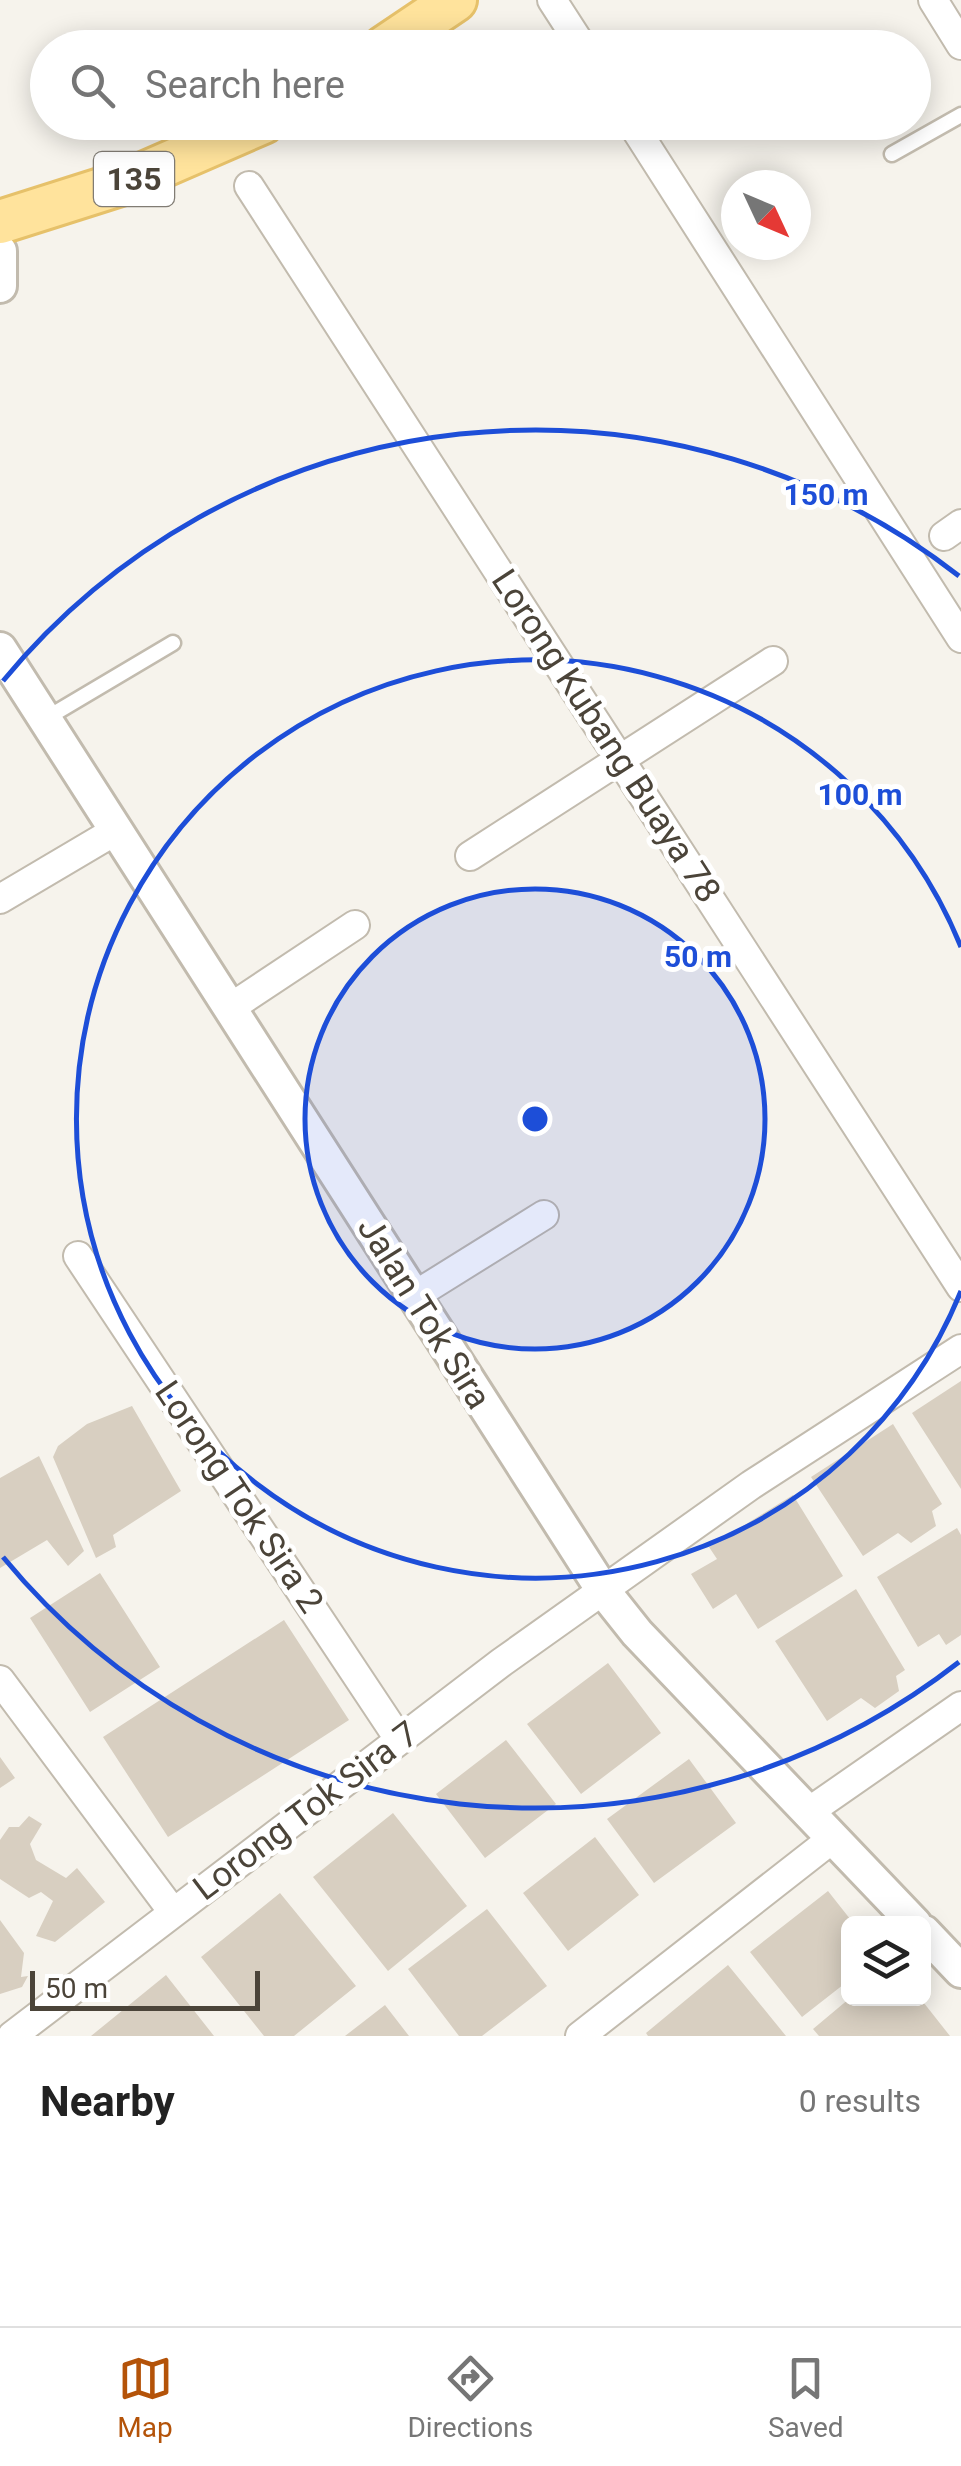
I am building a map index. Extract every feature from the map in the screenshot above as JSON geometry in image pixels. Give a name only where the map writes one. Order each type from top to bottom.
[{"type":"main road","points":[[411,30],[455,0]]},
{"type":"main road","name":"135","points":[[0,222],[123,183],[221,140]]},
{"type":"street","points":[[552,0],[571,30]]},
{"type":"street","points":[[932,0],[961,45]]},
{"type":"street","points":[[643,140],[961,638]]},
{"type":"street","name":"Lorong Kubang Buaya 78","points":[[249,186],[961,1287]]},
{"type":"street","points":[[0,251],[0,286]]},
{"type":"street","name":"Jalan Tok Sira","points":[[0,650],[602,1590],[636,1634],[907,1916]]},
{"type":"street","points":[[470,856],[773,661]]},
{"type":"street","points":[[0,899],[115,831]]},
{"type":"street","points":[[230,1008],[355,925]]},
{"type":"street","points":[[414,1296],[544,1215]]},
{"type":"street","name":"Lorong Tok Sira 2","points":[[78,1256],[400,1738]]},
{"type":"street","name":"Lorong Tok Sira 7","points":[[12,2036],[400,1738],[602,1590],[750,1485],[961,1349]]},
{"type":"street","points":[[0,1680],[173,1912]]},
{"type":"street","points":[[807,1812],[961,1706]]},
{"type":"street","points":[[580,2036],[832,1839]]},
{"type":"street","points":[[931,1939],[961,1970]]},
{"type":"lane","points":[[931,132],[961,115]]},
{"type":"lane","points":[[892,154],[917,140]]},
{"type":"lane","points":[[44,720],[173,643]]},
{"type":"building","points":[[961,1381],[961,1489],[912,1413]]},
{"type":"building","points":[[132,1406],[181,1491],[113,1535],[116,1547],[96,1558],[53,1457],[58,1446],[87,1424]]},
{"type":"building","points":[[893,1424],[942,1504],[932,1511],[936,1526],[911,1543],[898,1533],[863,1556],[811,1477]]},
{"type":"building","points":[[39,1456],[84,1551],[68,1566],[47,1540],[0,1568],[0,1478]]},
{"type":"building","points":[[793,1495],[843,1576],[758,1629],[736,1594],[713,1609],[691,1574],[717,1559],[709,1547]]},
{"type":"building","points":[[957,1528],[961,1535],[961,1635],[946,1645],[939,1634],[918,1647],[877,1577]]},
{"type":"building","points":[[100,1573],[160,1667],[90,1712],[30,1618]]},
{"type":"building","points":[[856,1589],[905,1670],[896,1676],[899,1691],[875,1708],[861,1698],[827,1721],[775,1641]]},
{"type":"building","points":[[284,1620],[349,1720],[168,1837],[103,1737]]},
{"type":"building","points":[[608,1663],[661,1733],[581,1794],[527,1724]]},
{"type":"building","points":[[506,1740],[556,1804],[485,1858],[436,1794]]},
{"type":"building","points":[[0,1757],[15,1778],[0,1788]]},
{"type":"building","points":[[689,1759],[736,1823],[654,1883],[607,1819]]},
{"type":"building","points":[[393,1813],[467,1906],[388,1971],[313,1877]]},
{"type":"building","points":[[29,1816],[42,1824],[30,1844],[36,1860],[66,1878],[77,1868],[105,1902],[55,1942],[36,1936],[53,1901],[41,1892],[29,1898],[0,1879],[0,1840],[9,1827],[19,1827]]},
{"type":"building","points":[[595,1837],[639,1895],[568,1951],[523,1893]]},
{"type":"building","points":[[828,1891],[848,1916],[841,1916],[841,1986],[802,2017],[750,1952]]},
{"type":"building","points":[[280,1893],[356,1986],[294,2036],[264,2036],[201,1957]]},
{"type":"building","points":[[487,1909],[547,1986],[482,2036],[459,2036],[408,1969]]},
{"type":"building","points":[[0,1920],[24,1953],[21,1977],[28,1976],[22,1987],[0,1994]]},
{"type":"building","points":[[728,1965],[786,2036],[648,2036],[646,2033]]},
{"type":"building","points":[[166,1975],[214,2036],[91,2036]]},
{"type":"building","points":[[385,2005],[409,2036],[345,2036]]},
{"type":"building","points":[[841,2006],[926,2006],[950,2036],[819,2036],[813,2029]]}]
